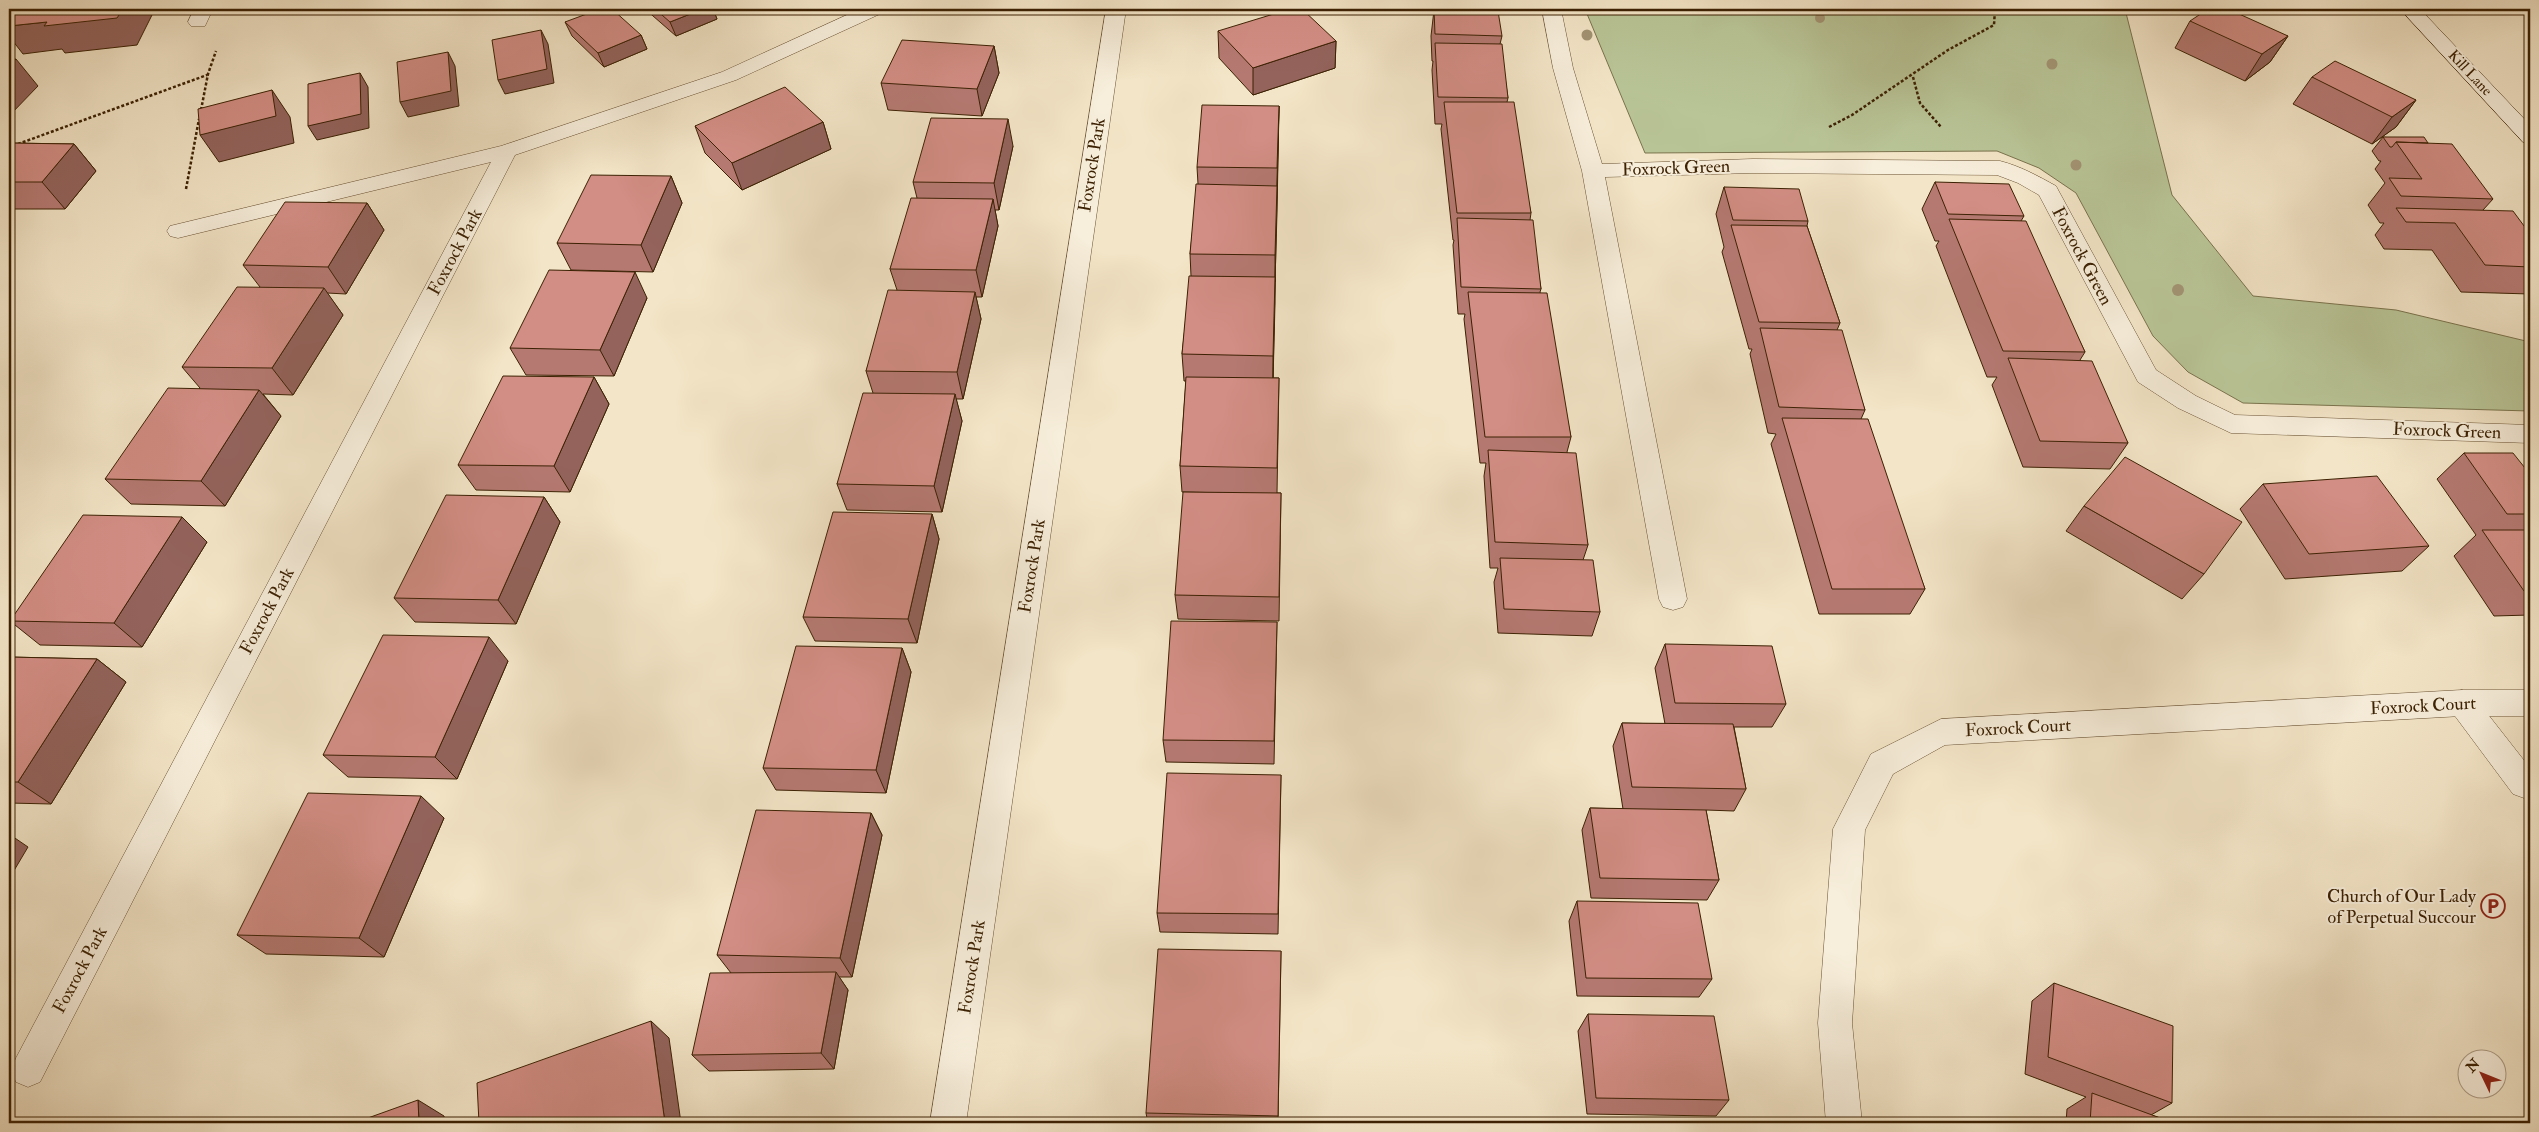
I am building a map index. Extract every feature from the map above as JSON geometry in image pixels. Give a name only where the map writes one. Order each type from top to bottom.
[{"type":"street","points":[[178,231],[507,151],[729,76],[875,9]]},
{"type":"street","name":"Foxrock Park","points":[[948,1123],[1116,9]]},
{"type":"street","points":[[1551,9],[1563,68],[1593,170],[1673,599]]},
{"type":"street","name":"Kill Lane","points":[[2410,9],[2530,137]]},
{"type":"street","name":"Foxrock Park","points":[[28,1070],[507,151]]},
{"type":"street","name":"Foxrock Green","points":[[1593,170],[1753,166],[1987,166],[2000,168],[2026,178],[2048,191],[2147,376],[2204,411],[2231,424],[2530,434]]},
{"type":"street","points":[[2462,703],[2524,784],[2530,783]]},
{"type":"street","name":"Foxrock Court","points":[[1844,1123],[1835,1024],[1849,830],[1882,764],[1941,732],[2462,703],[2530,703]]},
{"type":"path","points":[[1826,128],[1852,115],[1948,50],[1994,25],[1995,9]]},
{"type":"path","points":[[178,231],[208,74],[222,34],[200,15]]},
{"type":"path","points":[[15,146],[208,74]]},
{"type":"path","points":[[1912,76],[1920,103],[1943,130],[1987,166]]},
{"type":"green space","points":[[1585,9],[2125,9],[2172,195],[2253,296],[2396,310],[2530,342],[2530,411],[2243,403],[2188,372],[2153,336],[2076,193],[2039,168],[1997,151],[1645,153]]},
{"type":"building","points":[[12,9],[123,9],[117,18],[44,26],[47,22],[9,26],[9,15]]},
{"type":"building","points":[[600,9],[612,9],[641,35],[598,53],[565,22]]},
{"type":"building","points":[[655,9],[703,9],[670,22]]},
{"type":"building","points":[[1290,9],[1302,9],[1336,41],[1253,68],[1218,31]]},
{"type":"building","points":[[2208,9],[2228,9],[2288,36],[2262,54],[2190,21]]},
{"type":"building","points":[[1434,10],[1498,11],[1502,36],[1435,34]]},
{"type":"building","points":[[541,30],[547,69],[498,80],[492,40]]},
{"type":"building","points":[[902,40],[994,46],[977,89],[881,83]]},
{"type":"building","points":[[1435,43],[1502,44],[1508,98],[1438,97]]},
{"type":"building","points":[[448,52],[451,91],[400,102],[397,62]]},
{"type":"building","points":[[9,59],[16,59],[9,66]]},
{"type":"building","points":[[2335,61],[2416,100],[2392,117],[2312,77]]},
{"type":"building","points":[[360,73],[361,114],[308,126],[308,84]]},
{"type":"building","points":[[785,87],[823,122],[732,163],[695,126]]},
{"type":"building","points":[[272,90],[276,116],[200,135],[198,109]]},
{"type":"building","points":[[1444,102],[1514,102],[1531,213],[1457,213]]},
{"type":"building","points":[[1202,105],[1279,106],[1277,168],[1197,167]]},
{"type":"building","points":[[931,118],[1008,119],[994,183],[913,182]]},
{"type":"building","points":[[2383,137],[2424,137],[2428,143],[2396,142],[2390,147]]},
{"type":"building","points":[[2396,142],[2452,144],[2493,199],[2401,196],[2389,178],[2422,179]]},
{"type":"building","points":[[9,143],[74,144],[42,182],[9,182]]},
{"type":"building","points":[[591,175],[671,176],[641,245],[557,243]]},
{"type":"building","points":[[1935,182],[2009,184],[2024,216],[1948,214]]},
{"type":"building","points":[[1196,184],[1277,186],[1275,255],[1190,254]]},
{"type":"building","points":[[1724,187],[1799,189],[1808,221],[1733,220]]},
{"type":"building","points":[[911,198],[993,199],[976,270],[890,269]]},
{"type":"building","points":[[285,202],[367,203],[328,267],[243,265]]},
{"type":"building","points":[[2396,208],[2513,211],[2530,234],[2530,267],[2485,265],[2455,223],[2406,222]]},
{"type":"building","points":[[1457,218],[1533,220],[1541,289],[1461,287]]},
{"type":"building","points":[[1949,219],[2026,221],[2085,352],[2003,351]]},
{"type":"building","points":[[1731,225],[1807,226],[1840,323],[1759,322]]},
{"type":"building","points":[[549,270],[635,272],[600,350],[510,348]]},
{"type":"building","points":[[1189,276],[1275,277],[1273,356],[1182,354]]},
{"type":"building","points":[[237,287],[324,288],[272,368],[182,367]]},
{"type":"building","points":[[888,290],[975,292],[957,372],[866,371]]},
{"type":"building","points":[[1468,292],[1547,293],[1571,437],[1485,437]]},
{"type":"building","points":[[1760,328],[1842,330],[1865,410],[1779,407]]},
{"type":"building","points":[[2008,358],[2092,361],[2128,443],[2040,441]]},
{"type":"building","points":[[503,376],[594,377],[554,466],[458,465]]},
{"type":"building","points":[[1186,377],[1279,378],[1277,468],[1180,466]]},
{"type":"building","points":[[168,388],[259,390],[201,481],[105,479]]},
{"type":"building","points":[[863,393],[955,394],[934,486],[837,484]]},
{"type":"building","points":[[1782,418],[1868,419],[1925,589],[1832,589]]},
{"type":"building","points":[[1488,450],[1576,453],[1588,545],[1495,542]]},
{"type":"building","points":[[2464,453],[2513,453],[2525,468],[2530,468],[2530,514],[2507,514]]},
{"type":"building","points":[[2125,457],[2242,522],[2204,574],[2084,506]]},
{"type":"building","points":[[2377,476],[2429,546],[2309,554],[2263,484]]},
{"type":"building","points":[[1183,492],[1281,493],[1279,597],[1175,595]]},
{"type":"building","points":[[446,495],[544,497],[498,600],[394,598]]},
{"type":"building","points":[[833,512],[932,514],[908,619],[803,617]]},
{"type":"building","points":[[83,515],[182,517],[114,623],[10,621]]},
{"type":"building","points":[[2482,530],[2530,530],[2530,591],[2524,591]]},
{"type":"building","points":[[1500,558],[1593,560],[1600,612],[1504,609]]},
{"type":"building","points":[[1171,621],[1277,622],[1274,741],[1163,740]]},
{"type":"building","points":[[383,635],[489,637],[435,757],[323,755]]},
{"type":"building","points":[[1665,644],[1772,646],[1786,704],[1675,703]]},
{"type":"building","points":[[796,646],[902,648],[876,770],[763,768]]},
{"type":"building","points":[[9,657],[97,659],[18,782],[9,782]]},
{"type":"building","points":[[1622,723],[1733,724],[1746,789],[1632,787]]},
{"type":"building","points":[[1167,773],[1281,775],[1278,914],[1157,913]]},
{"type":"building","points":[[308,793],[421,796],[359,938],[237,935]]},
{"type":"building","points":[[1590,808],[1706,810],[1719,880],[1600,878]]},
{"type":"building","points":[[756,810],[871,813],[840,958],[717,955]]},
{"type":"building","points":[[1577,901],[1698,903],[1712,979],[1586,978]]},
{"type":"building","points":[[1158,949],[1281,951],[1278,1116],[1146,1113]]},
{"type":"building","points":[[836,972],[821,1053],[692,1055],[710,973]]},
{"type":"building","points":[[2054,983],[2173,1026],[2172,1103],[2048,1057]]},
{"type":"building","points":[[1588,1014],[1714,1016],[1729,1100],[1596,1098]]},
{"type":"building","points":[[651,1021],[665,1123],[479,1123],[477,1083]]},
{"type":"building","points":[[2092,1093],[2174,1123],[2090,1123]]},
{"type":"building","points":[[418,1100],[419,1123],[354,1123]]},
{"type":"building","points":[[1593,1119],[1727,1122],[1727,1123],[1593,1123]]},
{"type":"place","name":"Church of Our Lady of Perpetual Succour","points":[[2493,906]]}]
